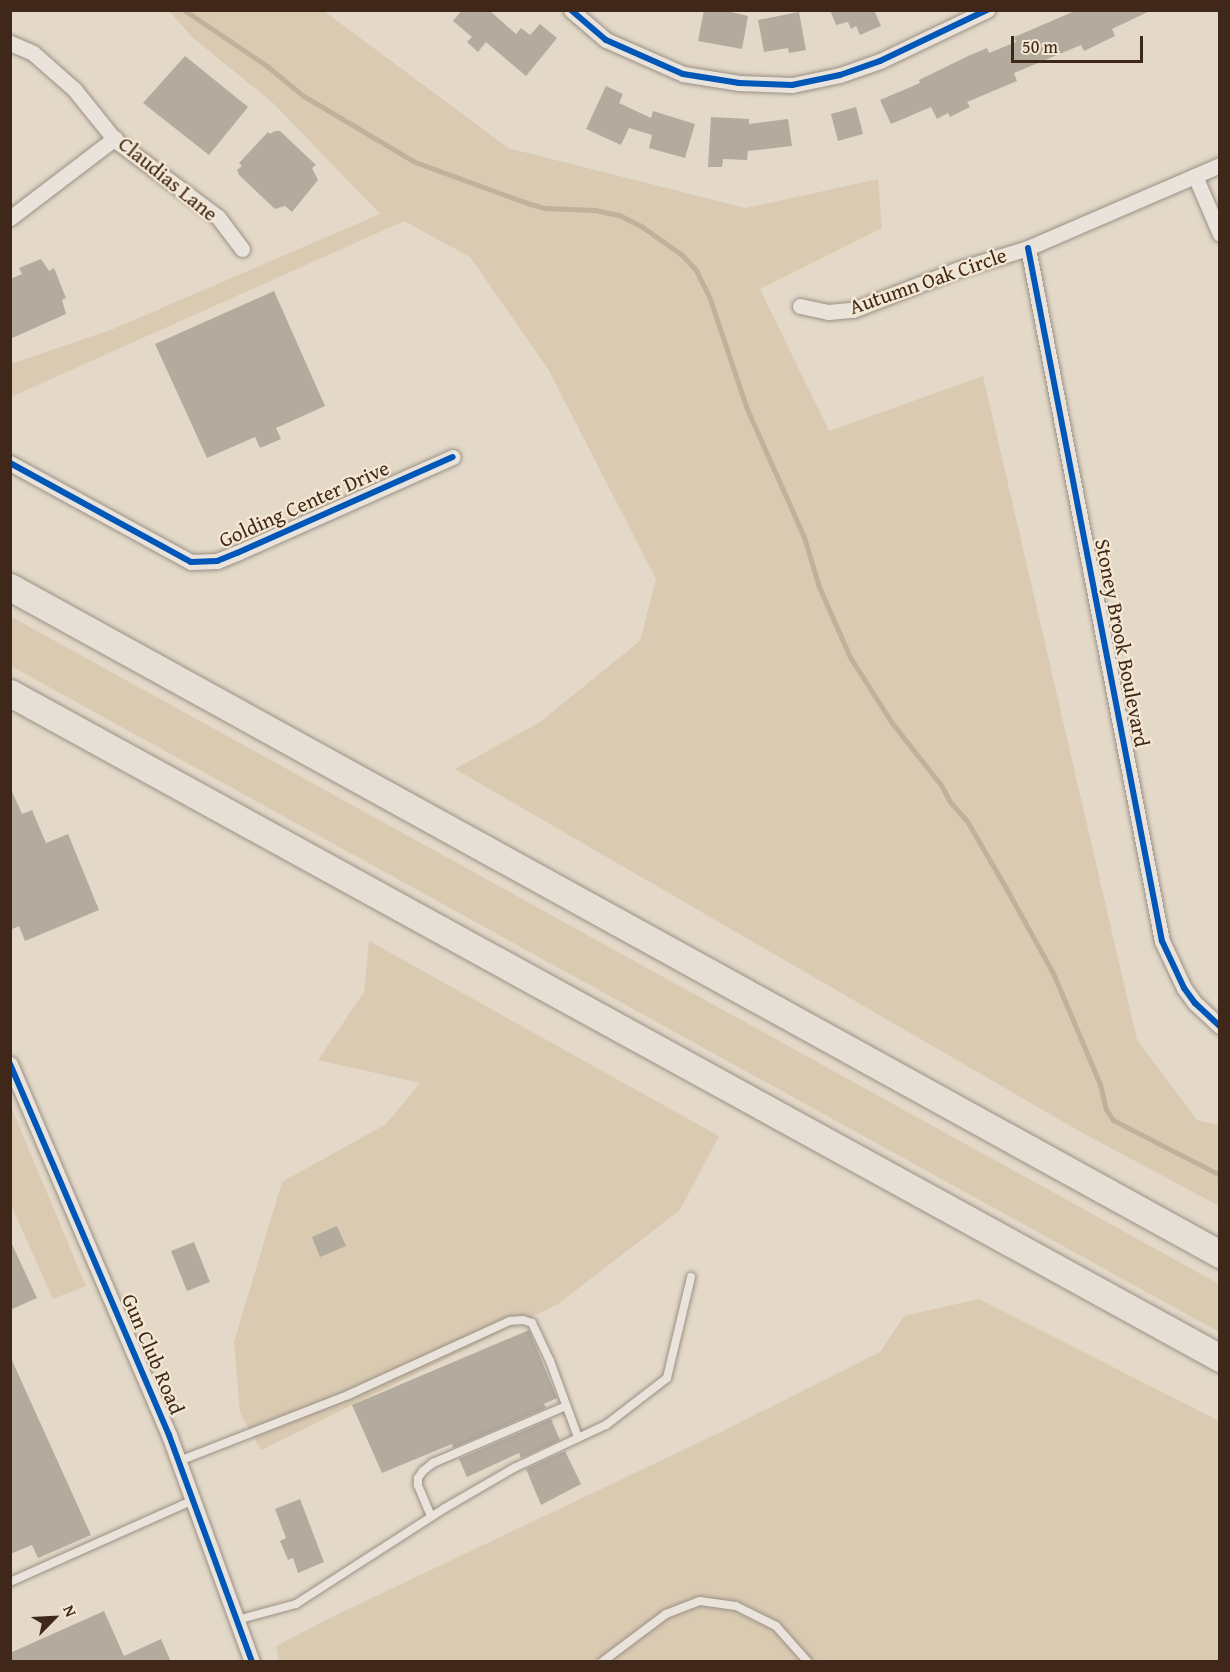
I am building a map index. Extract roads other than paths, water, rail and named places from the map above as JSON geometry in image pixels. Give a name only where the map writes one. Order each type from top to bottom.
[{"type":"highway","points":[[10,587],[1220,1254]]},
{"type":"highway","points":[[10,693],[1220,1358]]},
{"type":"street","points":[[572,10],[606,40],[682,74],[739,83],[792,85],[840,75],[880,61],[987,10]]},
{"type":"street","name":"Claudias Lane","points":[[10,43],[33,53],[74,89],[115,138],[218,217],[242,249]]},
{"type":"street","points":[[10,218],[115,138]]},
{"type":"street","name":"Autumn Oak Circle","points":[[800,306],[828,312],[852,310],[956,270],[1028,248],[1220,165]]},
{"type":"street","points":[[1195,176],[1220,234]]},
{"type":"street","name":"Stoney Brook Boulevard","points":[[1028,248],[1162,941],[1184,988],[1195,1003],[1220,1026]]},
{"type":"street","name":"Golding Center Drive","points":[[10,463],[191,562],[217,561],[237,553],[453,457]]},
{"type":"street","name":"Gun Club Road","points":[[10,1064],[179,1461],[252,1662]]},
{"type":"lane","points":[[237,1620],[296,1604],[430,1516],[514,1468],[606,1425],[667,1378],[691,1277]]},
{"type":"lane","points":[[179,1461],[348,1395],[510,1321],[524,1320],[532,1323],[550,1361],[578,1437]]},
{"type":"lane","points":[[430,1516],[418,1485],[418,1478],[423,1471],[433,1463],[566,1406]]},
{"type":"lane","points":[[10,1582],[193,1500]]},
{"type":"lane","points":[[602,1662],[666,1614],[700,1601],[736,1606],[776,1626],[808,1662]]},
{"type":"waterway","points":[[184,10],[267,66],[302,95],[415,162],[545,208],[595,210],[619,215],[641,226],[682,255],[696,270],[710,299],[747,409],[804,537],[819,587],[850,657],[892,723],[941,785],[950,802],[967,821],[1006,888],[1053,973],[1100,1084],[1106,1109],[1113,1120],[1220,1175]]}]
